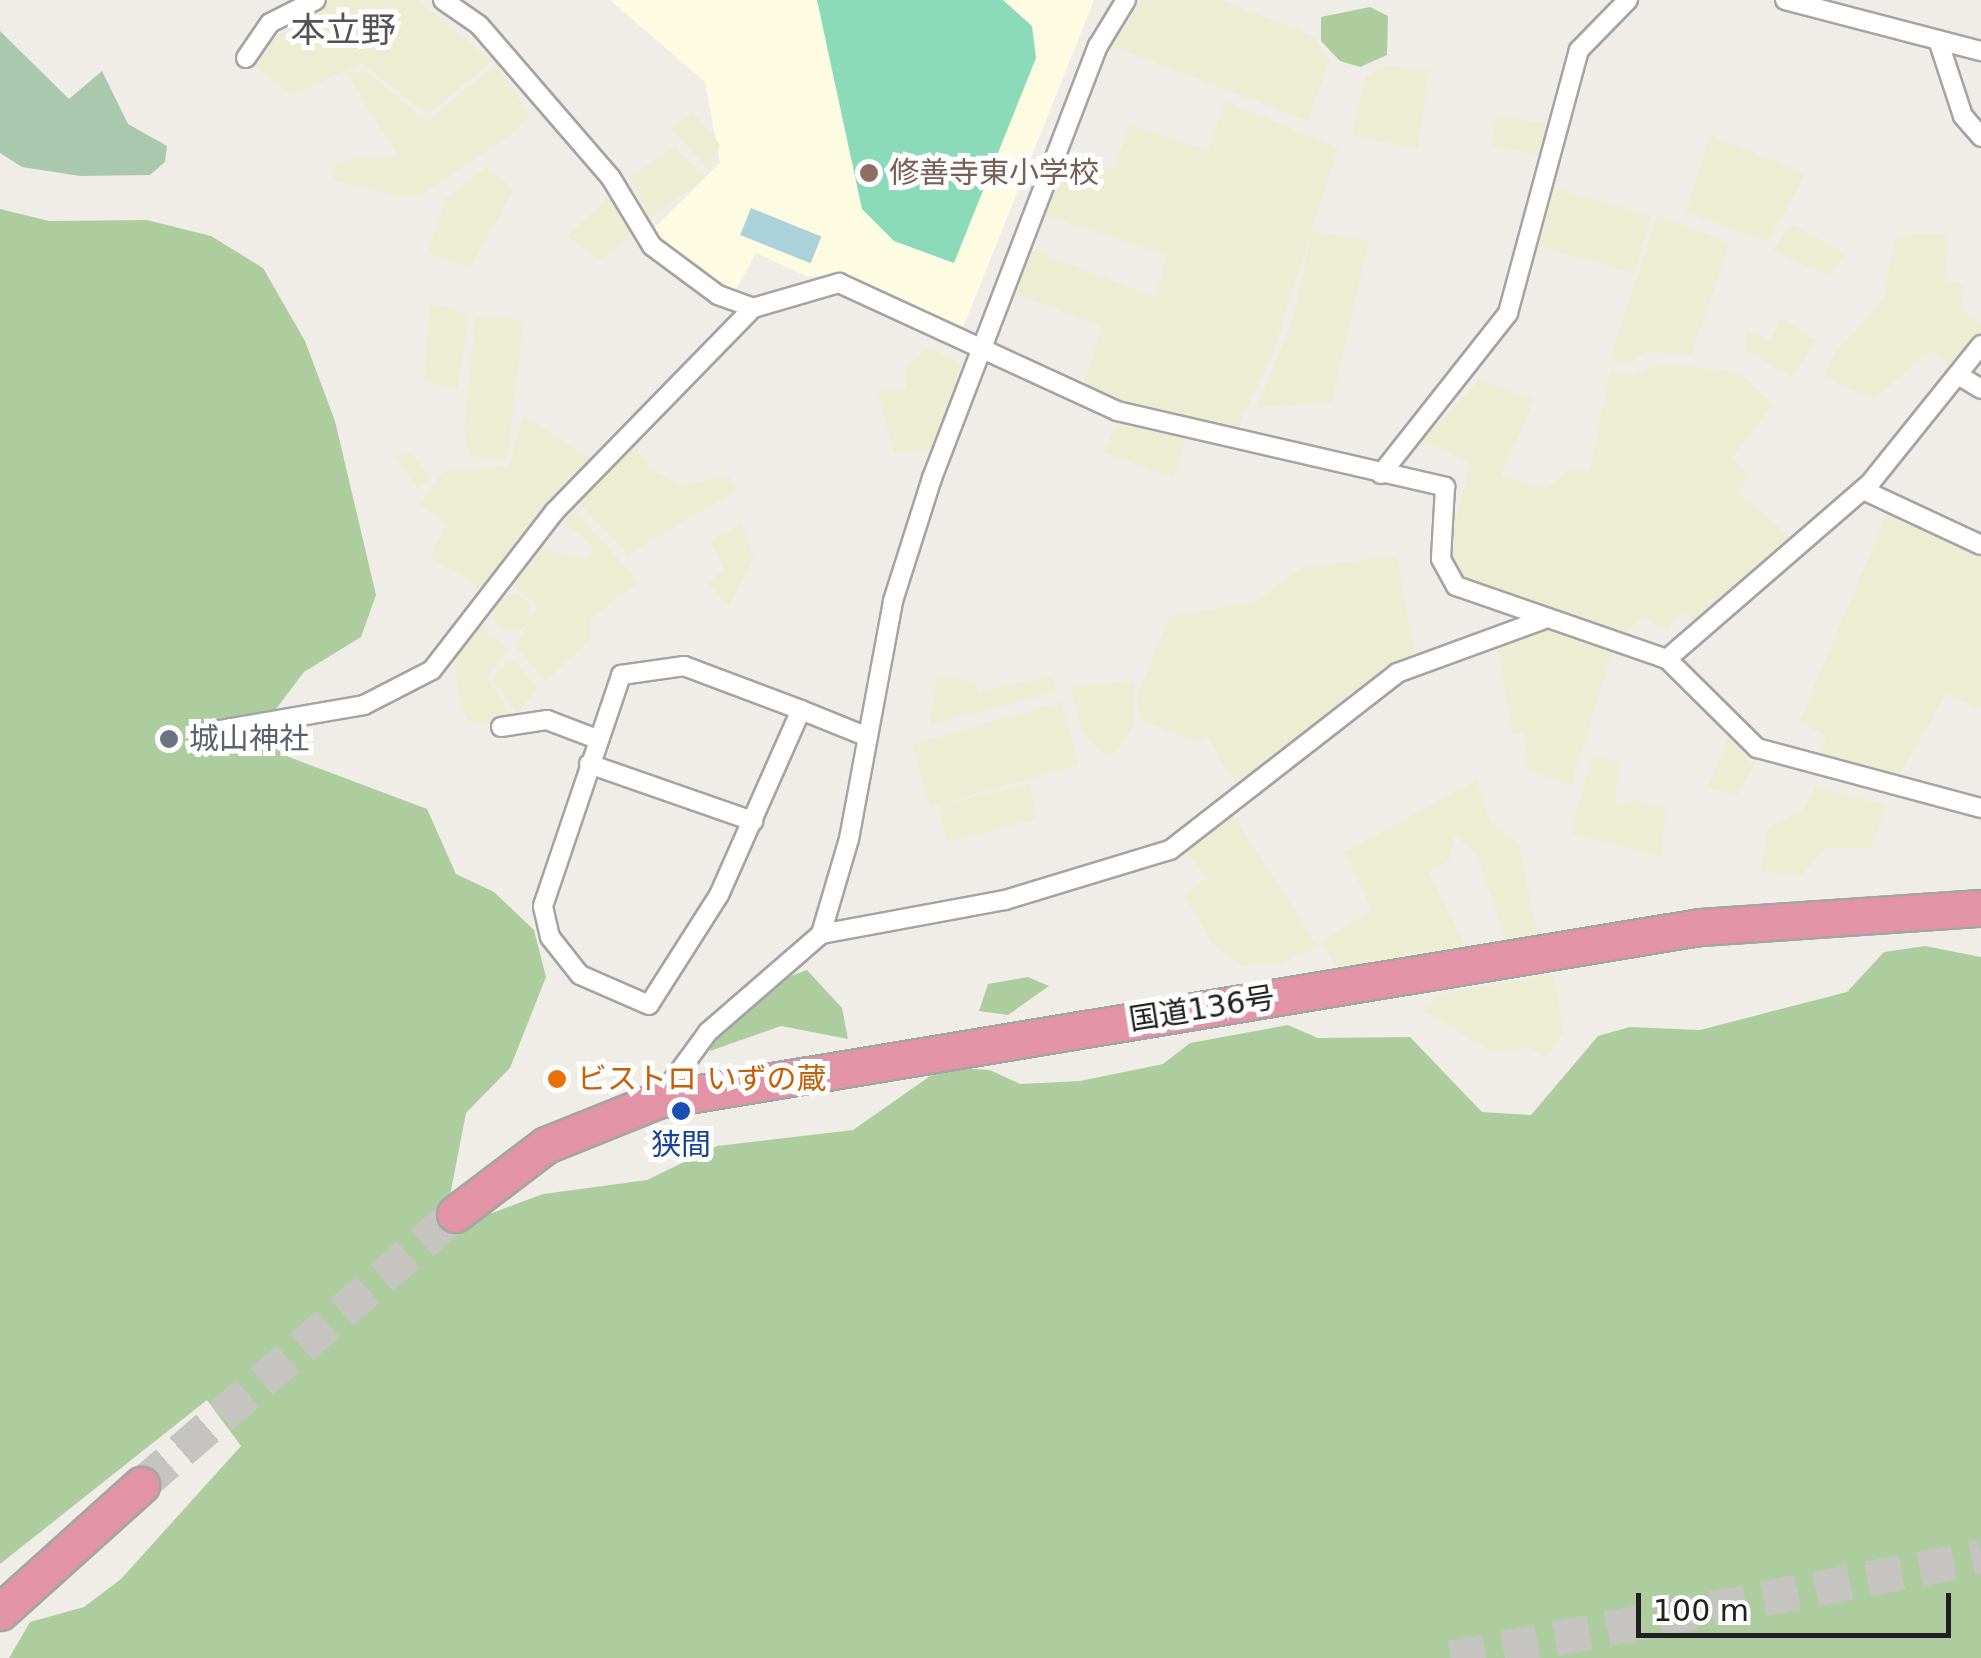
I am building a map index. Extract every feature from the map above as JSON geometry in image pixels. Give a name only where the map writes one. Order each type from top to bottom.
[{"type":"highway","name":"国道136号","points":[[455,1214],[546,1145],[658,1100],[1700,927],[1981,908]]},
{"type":"highway","points":[[0,1612],[141,1486]]},
{"type":"street","points":[[246,58],[270,22],[316,0]]},
{"type":"street","points":[[443,0],[479,26],[611,178],[672,267],[753,308]]},
{"type":"street","points":[[821,934],[849,839],[863,734],[893,601],[978,352],[1098,46],[1126,0]]},
{"type":"street","points":[[1381,474],[1508,313],[1579,50],[1628,0]]},
{"type":"street","points":[[1785,0],[1981,51]]},
{"type":"street","points":[[1938,40],[1964,116],[1981,136]]},
{"type":"street","points":[[208,732],[364,705],[432,670],[561,504],[753,308],[839,284],[978,352],[1116,412],[1451,491],[1444,573],[1542,620],[1667,660],[1744,742],[1981,808]]},
{"type":"street","points":[[1667,660],[1863,490],[1981,345]]},
{"type":"street","points":[[1958,375],[1981,389]]},
{"type":"street","points":[[1863,490],[1981,546]]},
{"type":"street","points":[[658,1100],[708,1032],[821,934],[1005,900],[1170,850],[1397,673],[1542,620]]},
{"type":"street","points":[[801,710],[754,821],[666,989],[649,1005],[580,975],[550,937],[543,906],[588,764],[627,669],[684,666],[801,710],[863,734]]},
{"type":"street","points":[[501,727],[547,720],[598,740]]},
{"type":"street","points":[[588,764],[754,821]]},
{"type":"shaded area","points":[[332,0],[417,0],[492,61],[428,115],[361,63],[292,96],[254,65],[260,49]]},
{"type":"shaded area","name":"修善寺東小学校","points":[[610,0],[1094,0],[961,333],[844,273],[808,277],[756,253],[734,293],[698,279],[650,232],[720,163],[705,82]]},
{"type":"shaded area","points":[[1142,0],[1221,0],[1314,36],[1330,61],[1307,121],[1112,46]]},
{"type":"shaded area","points":[[0,31],[69,99],[102,71],[128,124],[167,146],[165,162],[150,175],[80,176],[22,167],[0,153]]},
{"type":"shaded area","points":[[496,64],[530,116],[512,134],[425,193],[397,197],[335,180],[330,169],[345,160],[398,156],[345,72],[366,71],[427,121]]},
{"type":"shaded area","points":[[1385,65],[1429,71],[1418,149],[1352,135],[1366,76]]},
{"type":"shaded area","points":[[1225,101],[1338,148],[1272,356],[1238,426],[1226,429],[1082,389],[1102,327],[1014,293],[1030,249],[1155,297],[1166,256],[1044,215],[1067,154],[1113,170],[1130,124],[1208,151]]},
{"type":"shaded area","points":[[693,112],[720,145],[710,171],[670,128]]},
{"type":"shaded area","points":[[1496,115],[1550,125],[1545,156],[1490,147]]},
{"type":"shaded area","points":[[1710,135],[1806,173],[1768,242],[1686,212]]},
{"type":"shaded area","points":[[675,147],[706,177],[649,219],[630,177]]},
{"type":"shaded area","points":[[486,167],[514,189],[471,267],[428,253],[445,199]]},
{"type":"shaded area","points":[[1554,188],[1651,216],[1635,274],[1537,246]]},
{"type":"shaded area","points":[[610,196],[632,235],[601,261],[567,236]]},
{"type":"shaded area","points":[[1657,215],[1730,243],[1691,356],[1650,351],[1627,365],[1610,360]]},
{"type":"shaded area","points":[[1791,224],[1847,254],[1830,277],[1773,250]]},
{"type":"shaded area","points":[[1312,232],[1369,240],[1332,402],[1257,408],[1292,321]]},
{"type":"shaded area","points":[[1916,233],[1949,233],[1945,281],[1966,285],[1961,310],[1981,323],[1981,337],[1958,368],[1930,351],[1875,399],[1825,378],[1833,355],[1884,298],[1894,240]]},
{"type":"shaded area","points":[[430,303],[469,314],[458,390],[424,381]]},
{"type":"shaded area","points":[[475,316],[524,321],[507,460],[470,456],[464,433]]},
{"type":"shaded area","points":[[1782,318],[1816,340],[1792,378],[1746,350],[1746,329],[1769,340]]},
{"type":"shaded area","points":[[928,347],[962,364],[931,450],[894,453],[877,391],[906,388],[906,366]]},
{"type":"shaded area","points":[[1662,363],[1741,373],[1773,405],[1732,458],[1750,475],[1739,492],[1796,542],[1700,625],[1682,613],[1668,630],[1642,618],[1625,633],[1459,578],[1447,557],[1470,462],[1421,441],[1479,380],[1535,399],[1501,476],[1546,488],[1571,469],[1590,471],[1610,371],[1633,376]]},
{"type":"shaded area","points":[[523,415],[595,461],[486,592],[430,557],[446,524],[419,504],[444,471],[509,466]]},
{"type":"shaded area","points":[[1118,422],[1187,434],[1174,478],[1103,453]]},
{"type":"shaded area","points":[[631,440],[652,470],[678,484],[729,477],[737,490],[628,555],[574,498]]},
{"type":"shaded area","points":[[408,449],[431,477],[418,490],[395,457]]},
{"type":"shaded area","points":[[570,504],[639,582],[590,619],[591,639],[545,682],[515,646],[538,606],[507,582],[533,547],[586,559],[594,547],[558,517]]},
{"type":"shaded area","points":[[1889,509],[1981,552],[1981,709],[1946,694],[1899,777],[1821,755],[1826,736],[1799,722]]},
{"type":"shaded area","points":[[742,524],[754,559],[728,607],[708,583],[723,569],[710,540]]},
{"type":"shaded area","points":[[1397,556],[1415,656],[1245,778],[1231,778],[1207,736],[1195,742],[1141,720],[1137,696],[1169,617],[1254,602],[1303,567]]},
{"type":"shaded area","points":[[512,594],[525,600],[531,613],[525,626],[512,632],[499,626],[493,613],[499,600]]},
{"type":"shaded area","points":[[475,622],[509,650],[487,677],[514,718],[491,724],[467,720],[460,703],[453,651]]},
{"type":"shaded area","points":[[1542,629],[1614,647],[1571,786],[1528,771],[1523,733],[1512,733],[1497,640]]},
{"type":"shaded area","points":[[511,657],[538,688],[517,714],[492,680]]},
{"type":"shaded area","points":[[937,676],[975,681],[979,692],[1052,676],[1056,692],[930,725]]},
{"type":"shaded area","points":[[1134,681],[1134,725],[1118,751],[1104,754],[1082,732],[1070,687]]},
{"type":"shaded area","points":[[1061,702],[1079,764],[930,807],[912,745]]},
{"type":"shaded area","points":[[1728,737],[1754,766],[1737,795],[1708,787]]},
{"type":"shaded area","points":[[1593,755],[1618,762],[1615,805],[1633,799],[1666,807],[1661,857],[1570,834]]},
{"type":"shaded area","points":[[1477,780],[1490,821],[1519,844],[1539,941],[1507,944],[1476,853],[1455,836],[1449,861],[1429,872],[1468,949],[1339,972],[1321,941],[1372,910],[1344,852]]},
{"type":"shaded area","points":[[1029,783],[1038,819],[947,842],[938,806]]},
{"type":"shaded area","points":[[1816,787],[1887,806],[1871,848],[1826,848],[1801,876],[1761,871],[1767,829],[1803,809]]},
{"type":"shaded area","points":[[1231,812],[1319,947],[1278,964],[1239,965],[1212,943],[1184,895],[1206,878],[1184,849]]},
{"type":"shaded area","points":[[1554,974],[1564,1034],[1546,1057],[1529,1047],[1493,1053],[1423,1011],[1437,995]]},
{"type":"green space","points":[[817,0],[1003,0],[1032,26],[1036,58],[954,263],[894,241],[862,209]]},
{"type":"green space","points":[[1370,7],[1388,16],[1387,55],[1360,67],[1340,61],[1321,41],[1321,17]]},
{"type":"green space","points":[[0,209],[49,221],[147,220],[211,236],[263,268],[305,341],[335,421],[376,595],[361,637],[304,672],[273,713],[281,754],[427,809],[456,874],[494,892],[534,930],[546,977],[510,1068],[466,1113],[448,1206],[462,1224],[543,1194],[647,1180],[717,1146],[853,1130],[943,1067],[990,1070],[1020,1084],[1080,1081],[1163,1064],[1190,1043],[1288,1025],[1318,1038],[1410,1037],[1482,1112],[1531,1115],[1598,1036],[1630,1027],[1700,1030],[1847,992],[1884,952],[1925,946],[1981,957],[1981,1658],[9,1658],[30,1622],[84,1607],[121,1579],[241,1446],[207,1400],[0,1564]]},
{"type":"green space","points":[[807,970],[842,1008],[848,1039],[781,1026],[710,1051],[712,1038],[780,980]]},
{"type":"green space","points":[[1028,977],[1049,986],[1008,1015],[979,1011],[988,984]]},
{"type":"water","points":[[751,208],[821,236],[811,263],[740,235]]},
{"type":"tunnel","points":[[141,1485],[455,1214]]},
{"type":"tunnel","points":[[1451,1658],[1981,1557]]},
{"type":"place","name":"修善寺東小学校","points":[[869,173]]},
{"type":"place","name":"城山神社","points":[[169,739]]},
{"type":"place","name":"ビストロ いずの蔵","points":[[557,1079]]},
{"type":"place","name":"狭間","points":[[681,1111]]},
{"type":"district","name":"本立野","points":[[343,30]]}]
